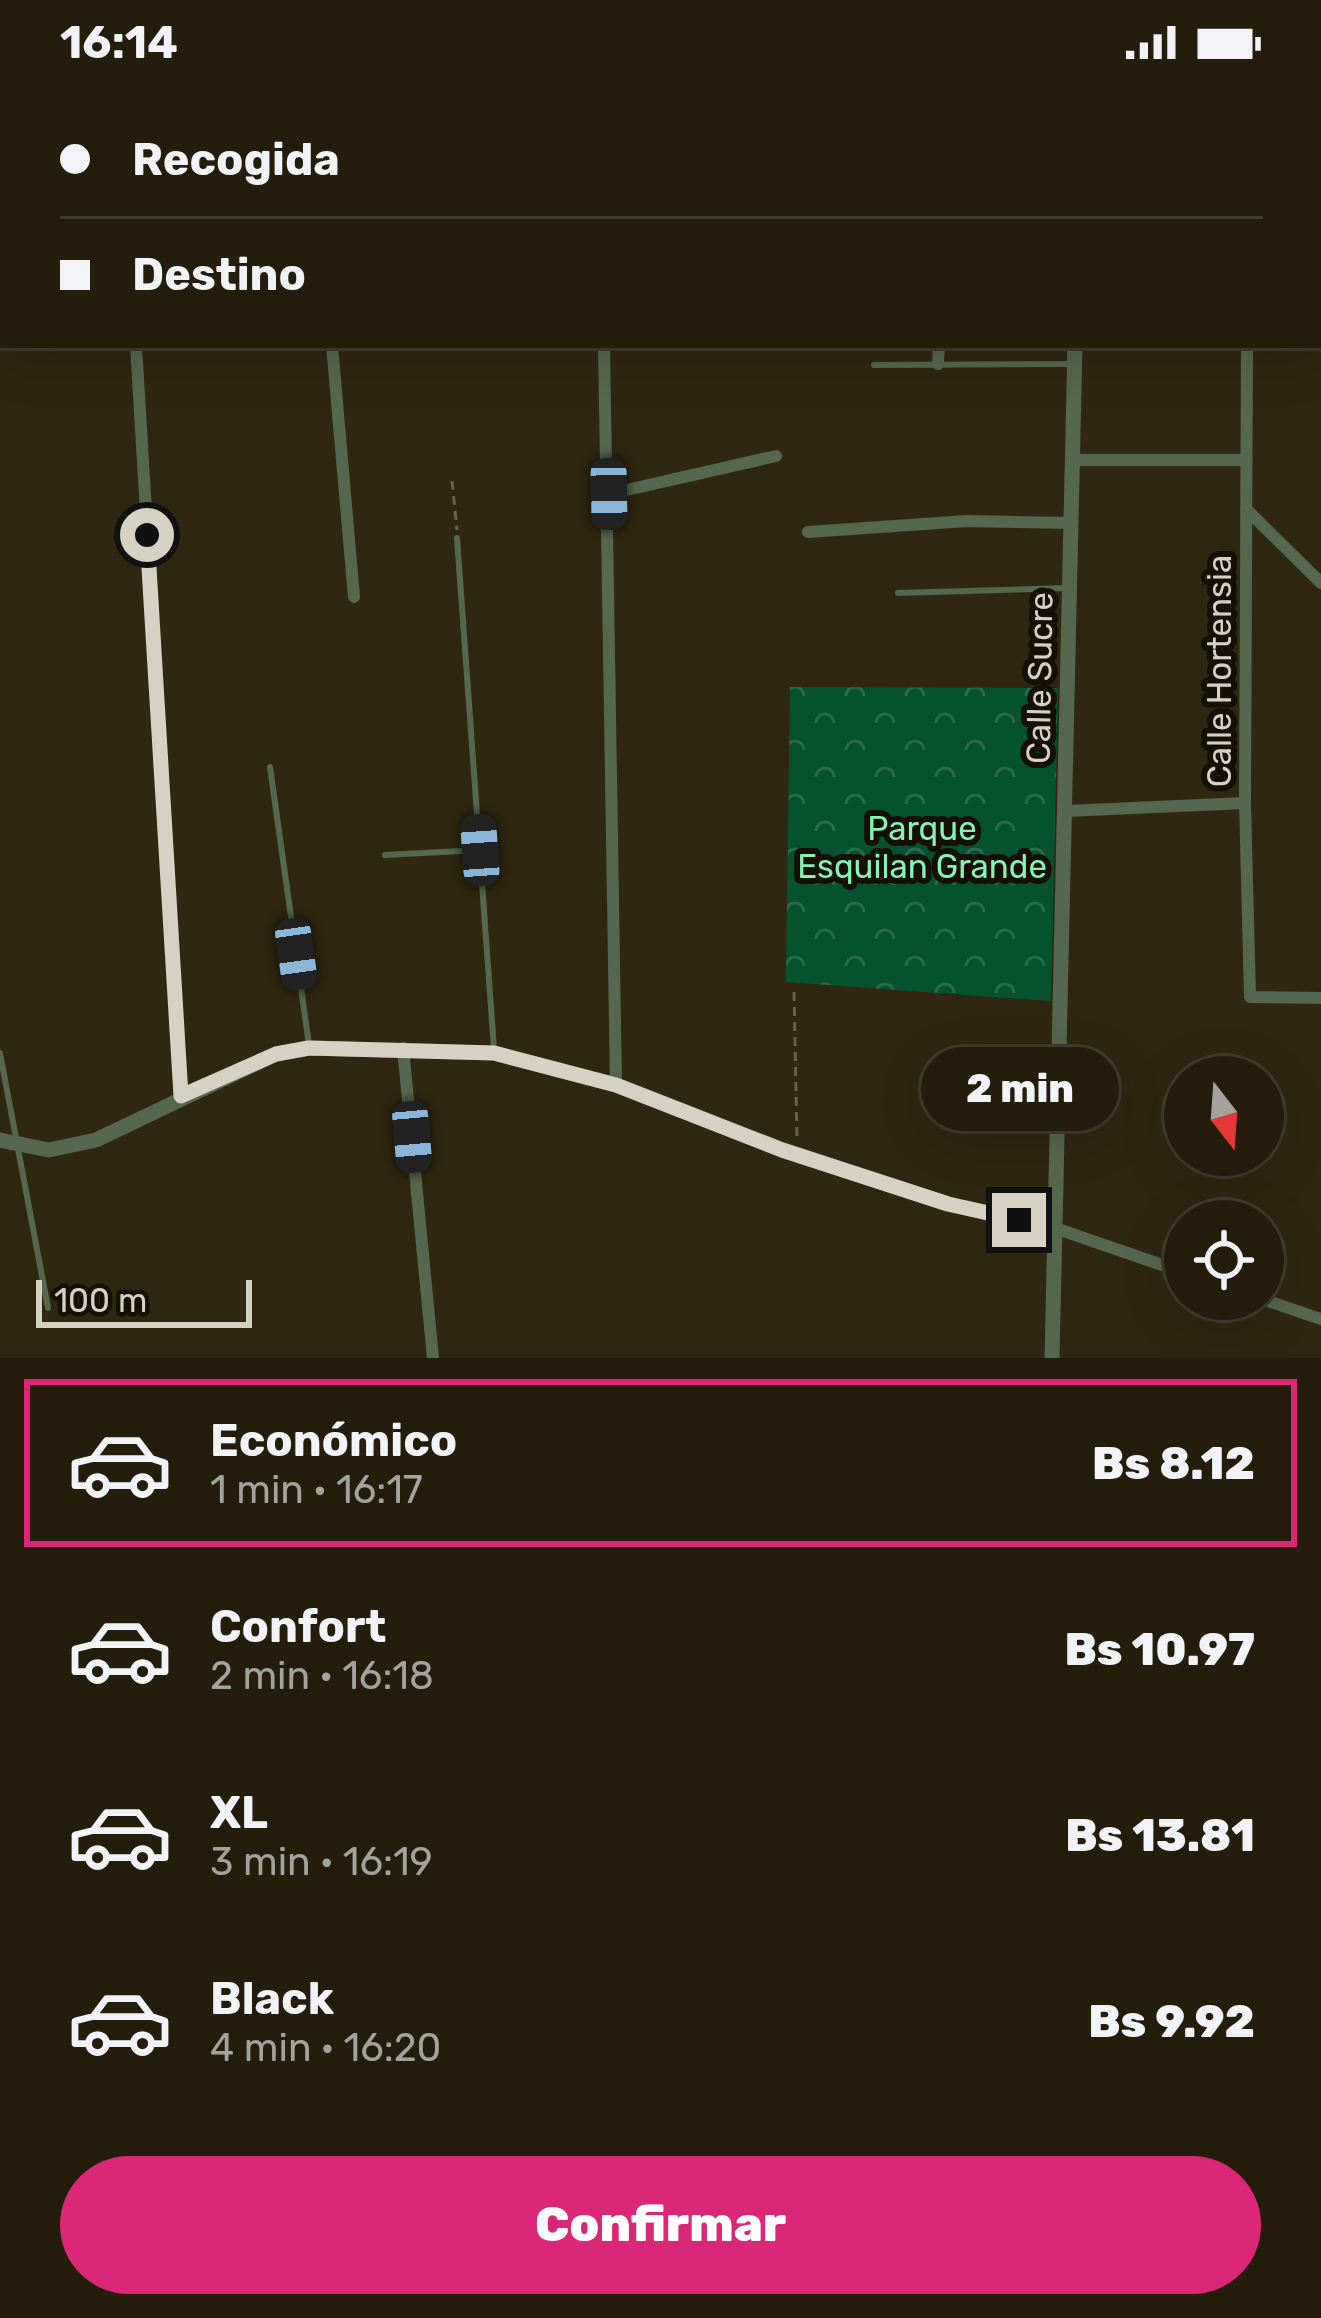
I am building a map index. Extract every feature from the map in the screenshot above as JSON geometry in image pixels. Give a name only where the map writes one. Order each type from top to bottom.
[{"type":"street","points":[[136,348],[181,1096]]},
{"type":"street","points":[[332,348],[354,597]]},
{"type":"street","points":[[604,348],[616,1085]]},
{"type":"street","points":[[938,348],[938,364]]},
{"type":"street","name":"Calle Sucre","points":[[1052,1358],[1076,348]]},
{"type":"street","name":"Calle Hortensia","points":[[1247,348],[1245,803],[1250,997],[1321,998]]},
{"type":"street","points":[[609,494],[776,456]]},
{"type":"street","points":[[1074,460],[1246,460]]},
{"type":"street","points":[[1246,509],[1321,583]]},
{"type":"street","points":[[808,532],[968,521],[1072,523]]},
{"type":"street","points":[[1066,812],[1245,803]]},
{"type":"street","points":[[8,1142],[49,1150],[96,1140],[276,1054],[309,1048],[494,1053],[616,1085],[798,1155],[948,1204],[1054,1228],[1164,1266]]},
{"type":"street","points":[[403,1048],[434,1358]]},
{"type":"street","points":[[1284,1306],[1321,1319]]},
{"type":"lane","points":[[874,364],[1075,364]]},
{"type":"lane","points":[[457,538],[494,1053]]},
{"type":"lane","points":[[898,593],[1071,588]]},
{"type":"lane","points":[[270,767],[309,1048]]},
{"type":"lane","points":[[385,855],[480,850]]},
{"type":"lane","points":[[0,1053],[8,1142],[48,1308]]},
{"type":"path","points":[[452,481],[457,538]]},
{"type":"path","points":[[794,992],[798,1155]]},
{"type":"green space","name":"Parque Esquilan Grande","points":[[790,687],[1058,688],[1051,1001],[786,982]]},
{"type":"route","points":[[147,535],[181,1096],[276,1054],[309,1048],[494,1053],[616,1085],[782,1150],[948,1204],[1019,1220]]}]
